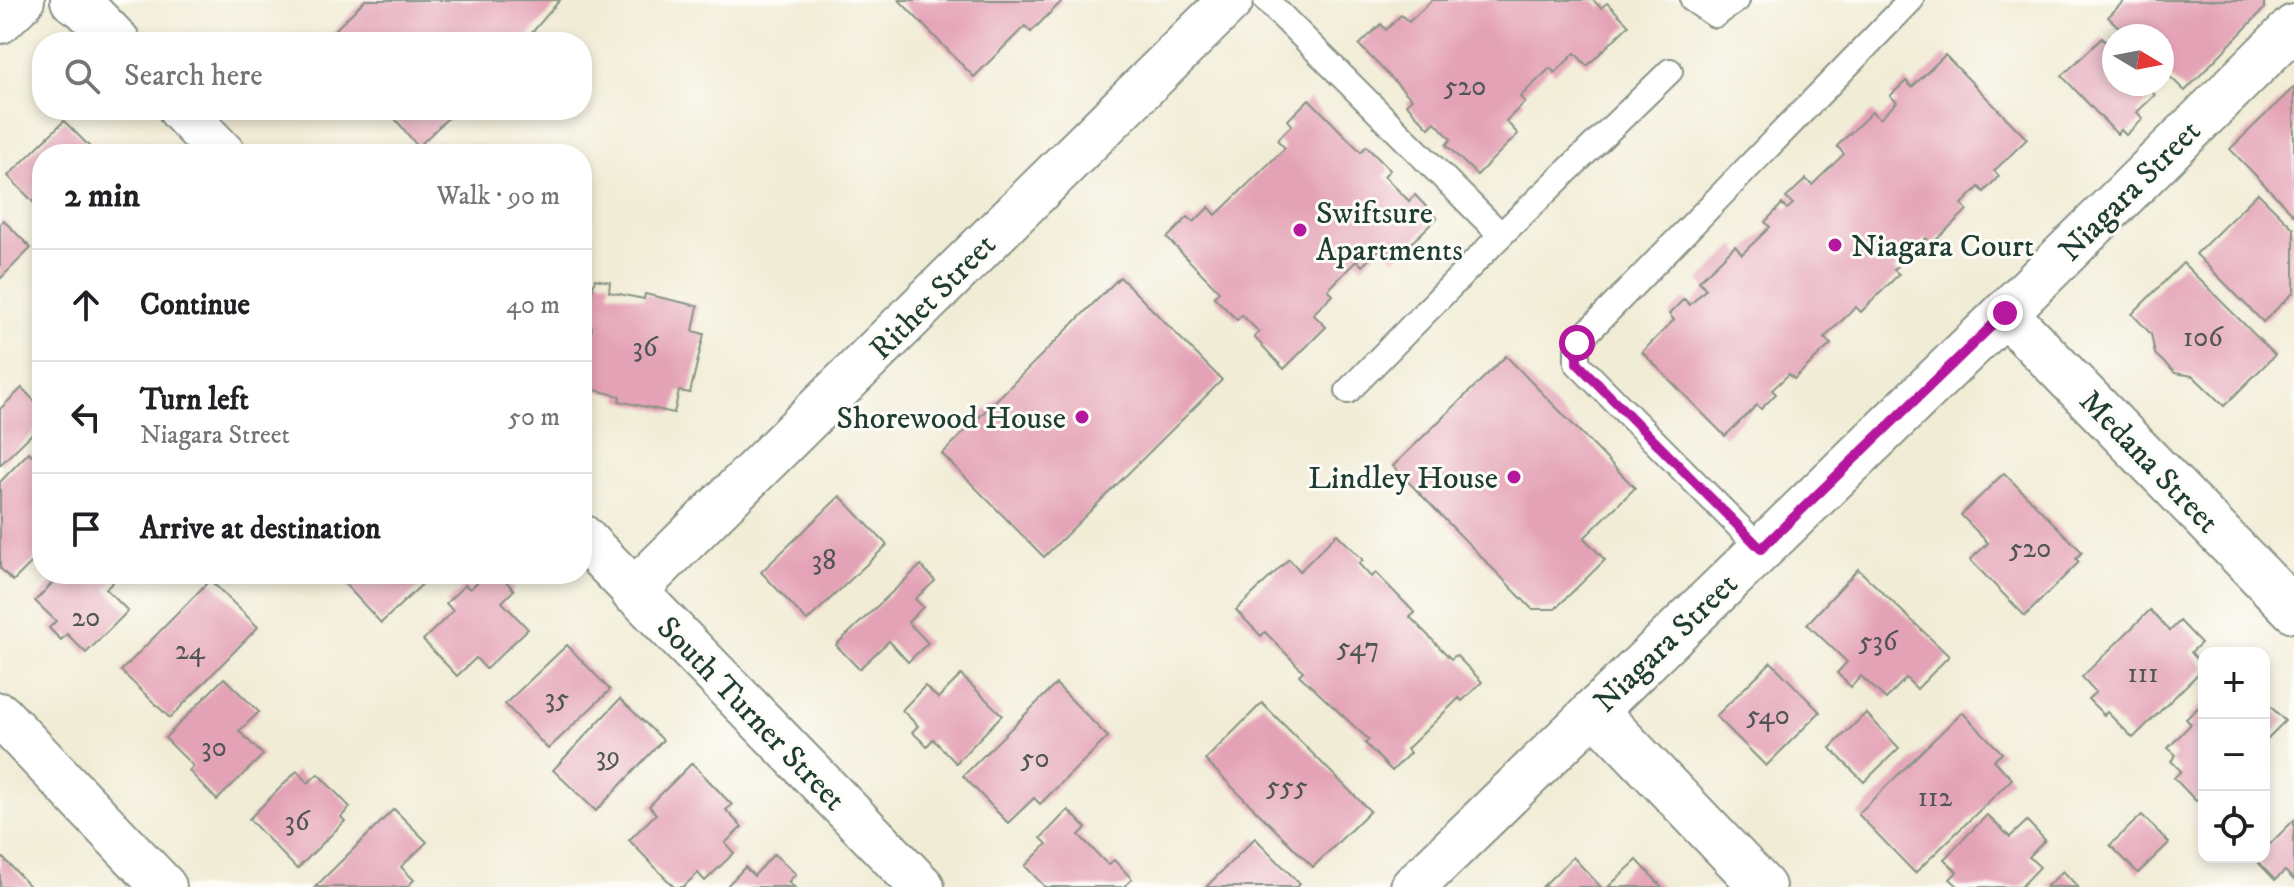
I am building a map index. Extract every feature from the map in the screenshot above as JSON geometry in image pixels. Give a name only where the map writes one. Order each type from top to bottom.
[{"type":"street","points":[[0,21],[22,0]]},
{"type":"street","points":[[73,0],[108,32]]},
{"type":"street","name":"Rithet Street","points":[[633,592],[1231,0]]},
{"type":"street","name":"Niagara Street","points":[[1413,887],[2005,313],[2294,27]]},
{"type":"street","points":[[191,120],[213,144]]},
{"type":"street","name":"Medana Street","points":[[2005,313],[2294,610]]},
{"type":"street","name":"South Turner Street","points":[[592,548],[922,887]]},
{"type":"street","points":[[1594,710],[1763,887]]},
{"type":"street","points":[[0,715],[164,887]]},
{"type":"lane","points":[[1266,0],[1501,235]]},
{"type":"lane","points":[[1693,0],[1715,15],[1737,0]]},
{"type":"lane","points":[[1761,549],[1577,363],[1577,343],[1911,0]]},
{"type":"lane","points":[[1348,391],[1501,235],[1670,71]]},
{"type":"building","points":[[365,0],[560,0],[533,32],[333,32]]},
{"type":"building","points":[[899,0],[1063,0],[1031,32],[1025,26],[974,77]]},
{"type":"building","points":[[1432,0],[1593,0],[1601,8],[1607,3],[1629,25],[1587,66],[1575,53],[1555,73],[1550,68],[1520,97],[1525,102],[1506,121],[1518,134],[1477,175],[1446,145],[1451,139],[1435,122],[1429,128],[1406,104],[1412,99],[1359,45],[1381,24],[1386,30],[1401,15],[1409,22]]},
{"type":"building","points":[[2125,0],[2264,0],[2264,9],[2185,91],[2174,80],[2174,24],[2115,24],[2108,17]]},
{"type":"building","points":[[2102,38],[2102,96],[2154,96],[2137,112],[2143,119],[2126,135],[2121,130],[2117,134],[2062,76]]},
{"type":"building","name":"Niagara Court","points":[[1945,55],[2027,139],[1994,171],[1999,176],[1984,192],[1979,187],[1962,204],[1967,210],[1932,244],[1926,238],[1894,270],[1899,274],[1861,312],[1856,307],[1824,338],[1831,344],[1794,379],[1789,374],[1772,390],[1776,394],[1761,409],[1757,405],[1725,436],[1642,352],[1674,320],[1669,314],[1684,299],[1690,305],[1706,289],[1699,281],[1735,246],[1742,254],[1770,227],[1765,222],[1782,204],[1787,209],[1793,204],[1786,198],[1806,179],[1812,185],[1844,154],[1837,146],[1872,112],[1880,119],[1897,102],[1890,96],[1906,81],[1912,87]]},
{"type":"building","points":[[2294,87],[2294,215],[2230,149]]},
{"type":"building","name":"Swiftsure Apartments","points":[[1309,99],[1361,152],[1366,146],[1390,170],[1384,176],[1409,201],[1415,195],[1437,218],[1395,259],[1383,246],[1362,266],[1357,260],[1328,290],[1333,295],[1313,314],[1326,327],[1284,369],[1254,337],[1259,332],[1242,315],[1237,320],[1214,297],[1219,291],[1167,238],[1188,217],[1194,222],[1209,207],[1216,215],[1285,148],[1277,140],[1292,125],[1288,120]]},
{"type":"building","points":[[396,120],[446,120],[421,144],[416,144]]},
{"type":"building","points":[[64,121],[87,144],[41,144]]},
{"type":"building","points":[[32,152],[32,201],[8,176]]},
{"type":"building","points":[[2258,193],[2294,229],[2294,292],[2263,322],[2196,254]]},
{"type":"building","points":[[3,220],[31,248],[0,279],[0,224]]},
{"type":"building","points":[[2183,263],[2275,355],[2224,406],[2193,376],[2175,373],[2155,354],[2151,334],[2132,314]]},
{"type":"building","name":"Shorewood House","points":[[1120,277],[1222,380],[1044,557],[942,454]]},
{"type":"building","points":[[595,279],[610,282],[609,292],[644,299],[645,294],[698,306],[693,331],[704,334],[690,393],[679,391],[674,413],[619,401],[620,396],[592,389],[592,292]]},
{"type":"building","name":"Lindley House","points":[[1506,356],[1635,488],[1584,538],[1605,560],[1555,609],[1532,609],[1393,466]]},
{"type":"building","points":[[22,388],[32,398],[32,434],[0,465],[0,409]]},
{"type":"building","points":[[29,452],[32,455],[32,562],[13,581],[0,568],[0,482]]},
{"type":"building","points":[[2004,473],[2082,552],[2076,559],[2079,562],[2025,616],[1970,560],[1988,543],[1961,515]]},
{"type":"building","points":[[840,496],[887,545],[807,621],[761,572]]},
{"type":"building","points":[[1337,534],[1363,560],[1359,564],[1371,577],[1376,573],[1415,613],[1410,617],[1451,659],[1456,655],[1482,682],[1462,701],[1459,698],[1407,749],[1410,753],[1392,771],[1365,743],[1369,740],[1299,675],[1303,671],[1265,632],[1261,636],[1236,610],[1289,559],[1300,571]]},
{"type":"building","points":[[921,565],[935,581],[915,599],[923,607],[908,622],[928,643],[908,662],[889,641],[859,669],[836,645]]},
{"type":"building","points":[[1858,569],[1949,656],[1917,689],[1906,678],[1886,699],[1861,676],[1851,687],[1837,673],[1847,662],[1807,624]]},
{"type":"building","points":[[51,584],[111,584],[106,589],[128,611],[86,653],[67,634],[61,640],[49,628],[56,621],[35,601]]},
{"type":"building","points":[[206,584],[214,584],[258,627],[170,718],[121,671]]},
{"type":"building","points":[[345,584],[422,584],[381,623]]},
{"type":"building","points":[[475,584],[508,584],[514,590],[502,602],[528,629],[486,669],[476,658],[457,676],[423,640],[453,611],[446,603],[465,585],[470,589]]},
{"type":"building","points":[[2150,610],[2170,631],[2180,621],[2201,643],[2191,652],[2198,661],[2198,674],[2133,738],[2107,712],[2104,715],[2088,699],[2096,692],[2082,677]]},
{"type":"building","points":[[567,645],[610,690],[548,749],[505,704]]},
{"type":"building","points":[[1771,662],[1820,712],[1766,766],[1716,716]]},
{"type":"building","points":[[961,675],[1002,715],[956,763],[933,739],[927,746],[912,732],[918,726],[902,710],[925,686],[938,698]]},
{"type":"building","points":[[224,678],[259,712],[239,731],[263,755],[217,800],[189,771],[193,766],[165,738]]},
{"type":"building","points":[[1056,684],[1108,737],[1040,804],[1034,798],[1008,823],[963,776]]},
{"type":"building","points":[[620,699],[663,740],[596,811],[553,770]]},
{"type":"building","points":[[1262,703],[1370,811],[1313,867],[1205,760]]},
{"type":"building","points":[[2270,706],[2285,721],[2270,736]]},
{"type":"building","points":[[2198,708],[2196,801],[2174,778],[2181,771],[2171,761],[2176,755],[2168,748],[2191,724],[2186,719]]},
{"type":"building","points":[[1962,712],[2002,753],[1994,760],[2012,779],[1915,873],[1858,814]]},
{"type":"building","points":[[1866,713],[1899,748],[1864,782],[1830,748]]},
{"type":"building","points":[[692,763],[732,805],[726,810],[742,827],[725,843],[734,853],[705,881],[698,873],[683,887],[674,887],[629,840],[656,814],[649,806]]},
{"type":"building","points":[[297,771],[308,783],[318,774],[350,807],[341,817],[345,821],[297,869],[249,819]]},
{"type":"building","points":[[394,809],[427,842],[401,867],[414,880],[407,887],[315,887]]},
{"type":"building","points":[[1068,810],[1086,828],[1079,835],[1108,865],[1114,860],[1132,879],[1124,887],[1045,887],[1025,866],[1047,844],[1041,838]]},
{"type":"building","points":[[1987,815],[2010,837],[2027,821],[2045,840],[2029,857],[2040,867],[2021,887],[1959,887],[1950,879],[1957,872],[1944,859]]},
{"type":"building","points":[[2142,815],[2169,843],[2138,873],[2110,845]]},
{"type":"building","points":[[2294,820],[2294,880],[2285,871],[2275,880],[2259,863],[2270,863],[2270,844]]},
{"type":"building","points":[[1255,838],[1300,884],[1296,887],[1206,887]]},
{"type":"building","points":[[774,854],[796,874],[788,882],[794,887],[726,887],[745,867],[754,876]]},
{"type":"building","points":[[0,855],[29,885],[27,887],[0,887]]},
{"type":"building","points":[[1573,857],[1601,887],[1542,887]]},
{"type":"building","points":[[1637,860],[1662,887],[1608,887]]},
{"type":"building","points":[[2063,871],[2078,887],[2046,887]]},
{"type":"place","name":"Swiftsure Apartments","points":[[1300,230]]},
{"type":"place","name":"Niagara Court","points":[[1835,245]]},
{"type":"place","name":"Shorewood House","points":[[1082,417]]},
{"type":"place","name":"Lindley House","points":[[1514,477]]},
{"type":"route","points":[[1577,343],[1577,363],[1761,549],[2005,313]]}]
